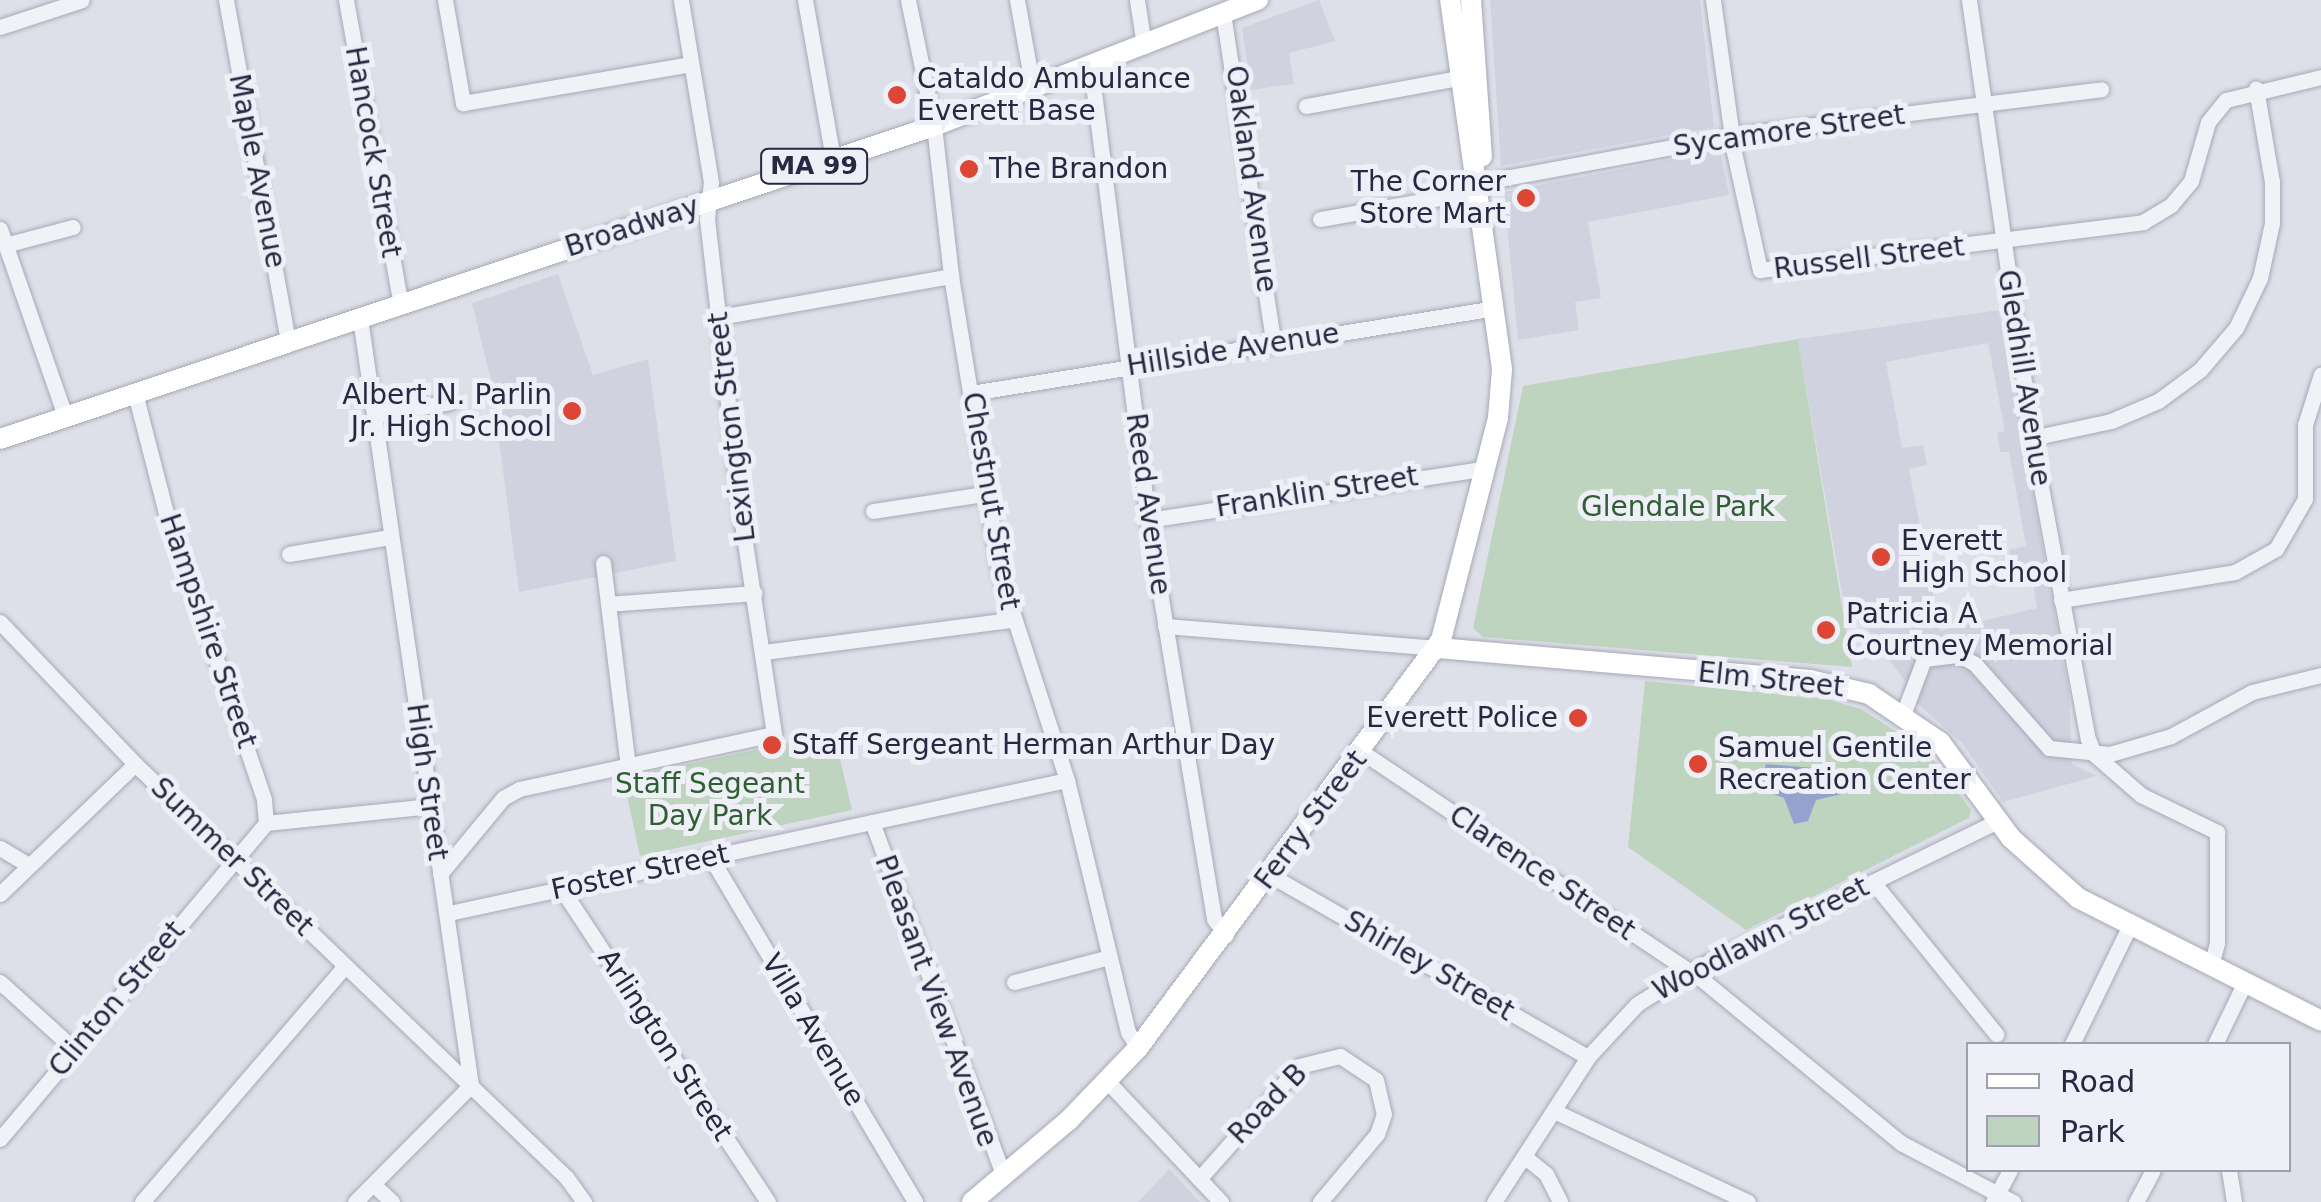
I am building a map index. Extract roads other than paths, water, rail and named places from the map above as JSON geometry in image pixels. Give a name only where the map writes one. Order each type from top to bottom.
[{"type":"main road","name":"Broadway","points":[[0,438],[934,126],[1258,0]]},
{"type":"main road","name":"Ferry Street","points":[[1450,0],[1471,76]]},
{"type":"main road","name":"Ferry Street","points":[[972,1202],[1108,1082],[1138,1048],[1438,648],[1486,468],[1501,392],[1495,308],[1478,184],[1471,76],[1472,0]]},
{"type":"main road","name":"Elm Street","points":[[1438,648],[1827,682],[1904,712],[1946,748],[1998,821],[2054,880],[2129,927],[2321,1022]]},
{"type":"street","points":[[0,27],[82,0]]},
{"type":"street","name":"Maple Avenue","points":[[226,0],[288,342]]},
{"type":"street","name":"Hancock Street","points":[[346,0],[401,305]]},
{"type":"street","points":[[445,0],[464,103],[690,64]]},
{"type":"street","name":"Lexington Street","points":[[628,766],[774,734],[681,0]]},
{"type":"street","points":[[804,0],[833,159]]},
{"type":"street","name":"Chestnut Street","points":[[908,0],[934,126],[951,276],[984,494],[1012,620],[1066,780],[1128,1032],[1138,1048]]},
{"type":"street","points":[[1017,0],[1033,88]]},
{"type":"street","points":[[1137,0],[1144,46]]},
{"type":"street","points":[[1713,0],[1731,136]]},
{"type":"street","name":"Gledhill Avenue","points":[[1969,0],[2032,438],[2094,754]]},
{"type":"street","name":"Oakland Avenue","points":[[1223,14],[1274,345]]},
{"type":"street","name":"Reed Avenue","points":[[1091,68],[1132,369],[1148,520],[1214,919],[1226,935]]},
{"type":"street","points":[[1306,106],[1471,76]]},
{"type":"street","name":"Russell Street","points":[[1731,136],[1760,270],[2124,226],[2158,214],[2190,181],[2216,109],[2256,88],[2321,76]]},
{"type":"street","points":[[2032,438],[2111,421],[2158,401],[2215,355],[2236,328],[2260,278],[2272,224],[2272,182],[2256,88]]},
{"type":"street","name":"Sycamore Street","points":[[1320,219],[1478,184],[1731,136],[2101,89]]},
{"type":"street","points":[[0,228],[65,416]]},
{"type":"street","points":[[5,245],[73,228]]},
{"type":"street","points":[[719,317],[951,276]]},
{"type":"street","name":"Hillside Avenue","points":[[971,393],[1495,308]]},
{"type":"street","name":"High Street","points":[[360,318],[472,1084]]},
{"type":"street","points":[[2061,600],[2258,564],[2288,536],[2313,501],[2305,425],[2321,374]]},
{"type":"street","name":"Hampshire Street","points":[[135,393],[166,513],[264,799],[266,823]]},
{"type":"street","points":[[374,415],[450,402]]},
{"type":"street","name":"Franklin Street","points":[[1148,520],[1486,468]]},
{"type":"street","points":[[873,511],[984,494]]},
{"type":"street","points":[[289,554],[390,538]]},
{"type":"street","points":[[440,874],[502,798],[544,780],[628,766],[603,563]]},
{"type":"street","points":[[608,604],[755,593]]},
{"type":"street","points":[[764,652],[1012,620]]},
{"type":"street","name":"Summer Street","points":[[0,622],[135,764],[344,967],[472,1084]]},
{"type":"street","name":"Elm Street","points":[[1166,626],[1438,648]]},
{"type":"street","points":[[1904,712],[1924,660],[1959,656],[1975,664],[2048,748],[2094,754],[2150,745],[2252,692],[2321,676]]},
{"type":"street","name":"Clarence Street","points":[[1362,752],[1688,972],[1888,1135],[1995,1198],[2013,1202]]},
{"type":"street","points":[[2094,754],[2164,811],[2217,832],[2217,942],[2211,966]]},
{"type":"street","points":[[0,894],[135,764]]},
{"type":"street","name":"Foster Street","points":[[449,913],[1066,780]]},
{"type":"street","points":[[233,858],[266,823],[430,806]]},
{"type":"street","name":"Woodlawn Street","points":[[1494,1202],[1588,1057],[1636,1004],[1688,972],[1998,821]]},
{"type":"street","name":"Pleasant View Avenue","points":[[872,822],[1004,1177]]},
{"type":"street","points":[[0,848],[28,865]]},
{"type":"street","name":"Clinton Street","points":[[0,1139],[233,858]]},
{"type":"street","name":"Villa Avenue","points":[[711,858],[915,1202]]},
{"type":"street","name":"Shirley Street","points":[[1270,876],[1588,1057]]},
{"type":"street","points":[[1873,882],[1996,1034]]},
{"type":"street","name":"Arlington Street","points":[[562,888],[768,1202]]},
{"type":"street","points":[[2073,1042],[2129,927]]},
{"type":"street","points":[[1014,982],[1108,957]]},
{"type":"street","points":[[142,1202],[344,967]]},
{"type":"street","points":[[0,982],[74,1050]]},
{"type":"street","points":[[2216,1042],[2244,984]]},
{"type":"street","name":"Road B","points":[[1199,1179],[1294,1070],[1318,1056],[1340,1056],[1376,1080],[1384,1114],[1372,1140],[1320,1202]]},
{"type":"street","points":[[1108,1082],[1221,1202]]},
{"type":"street","points":[[355,1202],[472,1084],[584,1202]]},
{"type":"street","points":[[1554,1111],[1738,1200]]},
{"type":"street","points":[[1524,1157],[1546,1174],[1560,1202]]},
{"type":"street","points":[[1995,1198],[2009,1172]]},
{"type":"street","points":[[2136,1202],[2152,1172]]},
{"type":"street","points":[[2229,1172],[2234,1202]]},
{"type":"street","points":[[373,1184],[392,1202]]},
{"type":"water","points":[[1766,764],[1839,770],[1842,794],[1816,800],[1808,821],[1794,824],[1784,798],[1760,789]]},
{"type":"place","name":"Cataldo Ambulance Everett Base","points":[[897,95]]},
{"type":"place","name":"The Brandon","points":[[969,169]]},
{"type":"place","name":"The Corner Store Mart","points":[[1526,198]]},
{"type":"place","name":"Albert N. Parlin Jr. High School","points":[[572,411]]},
{"type":"place","name":"Everett High School","points":[[1881,557]]},
{"type":"place","name":"Patricia A Courtney Memorial","points":[[1826,630]]},
{"type":"place","name":"Everett Police","points":[[1578,718]]},
{"type":"place","name":"Staff Sergeant Herman Arthur Day","points":[[772,745]]},
{"type":"place","name":"Samuel Gentile Recreation Center","points":[[1698,764]]},
{"type":"park label","name":"Glendale Park","points":[[1678,507]]},
{"type":"park label","name":"Staff Segeant Day Park","points":[[710,800]]}]
